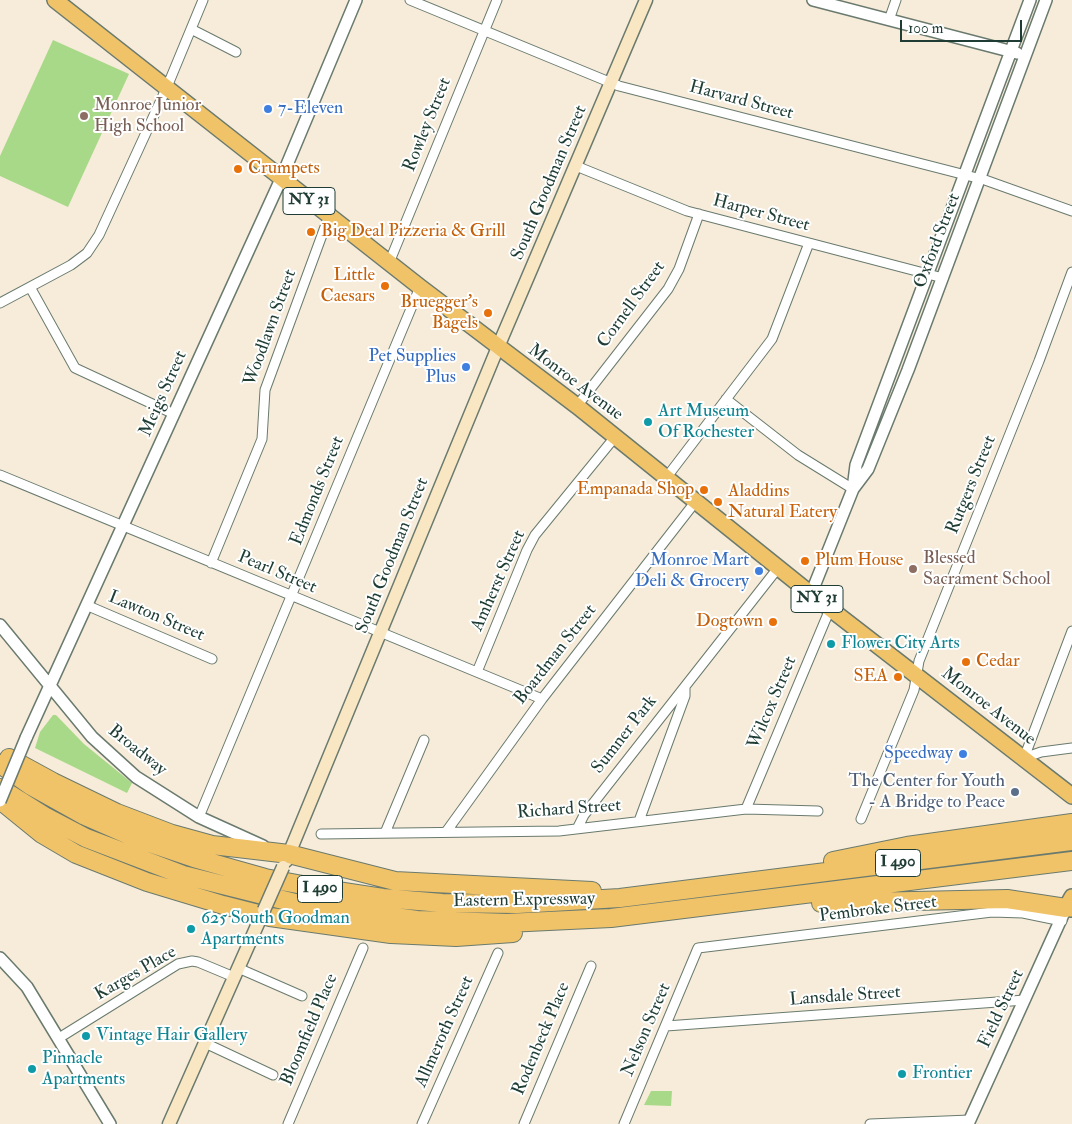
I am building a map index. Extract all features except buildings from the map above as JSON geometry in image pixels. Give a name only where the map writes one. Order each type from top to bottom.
[{"type":"highway","points":[[0,752],[71,792],[162,830],[212,846],[403,881],[665,893]]},
{"type":"highway","name":"Eastern Expressway","points":[[0,764],[70,808],[124,833],[208,862],[295,884],[383,898],[486,904],[561,903],[724,886],[1072,841]]},
{"type":"highway","name":"Eastern Expressway","points":[[0,788],[59,824],[112,850],[183,875],[284,901],[358,914],[462,923],[544,923],[626,917],[1072,861]]},
{"type":"highway","points":[[0,801],[47,838],[76,854],[177,892],[263,912],[372,932],[438,937],[511,934],[626,917]]},
{"type":"highway","points":[[724,886],[898,848],[1072,822]]},
{"type":"highway","points":[[731,904],[1007,899],[1068,908]]},
{"type":"main road","name":"Monroe Avenue","points":[[55,0],[281,179],[577,406],[778,568],[1072,796]]},
{"type":"main road","name":"South Goodman Street","points":[[169,1124],[286,861],[498,347],[612,84],[646,0]]},
{"type":"street","points":[[0,303],[71,265],[87,253],[99,235],[167,87],[204,0]]},
{"type":"street","name":"Meigs Street","points":[[0,801],[48,686],[281,179],[356,0]]},
{"type":"street","name":"Harvard Street","points":[[410,0],[612,84],[980,179],[1072,211]]},
{"type":"street","name":"Rowley Street","points":[[389,262],[497,0]]},
{"type":"street","points":[[813,0],[1026,56]]},
{"type":"street","points":[[889,20],[896,0]]},
{"type":"street","name":"Oxford Street","points":[[811,594],[853,489],[856,465],[966,176],[1030,0]]},
{"type":"street","name":"Oxford Street","points":[[853,489],[868,469],[943,278],[1046,0]]},
{"type":"street","points":[[191,29],[236,52]]},
{"type":"street","name":"Harper Street","points":[[576,166],[698,214],[943,278]]},
{"type":"street","name":"Cornell Street","points":[[577,406],[668,289],[679,269],[698,214]]},
{"type":"street","name":"Woodlawn Street","points":[[211,563],[262,439],[264,390],[329,216]]},
{"type":"street","points":[[666,478],[772,339],[809,243]]},
{"type":"street","name":"Rutgers Street","points":[[861,819],[914,690],[919,661],[1039,361],[1072,272]]},
{"type":"street","points":[[30,287],[75,368],[174,414]]},
{"type":"street","name":"Edmonds Street","points":[[199,817],[420,287]]},
{"type":"street","points":[[726,399],[798,456],[853,489]]},
{"type":"street","name":"Amherst Street","points":[[477,672],[527,550],[535,535],[615,437]]},
{"type":"street","name":"Pearl Street","points":[[0,475],[291,597],[542,699]]},
{"type":"street","name":"Boardman Street","points":[[446,832],[542,699],[696,501]]},
{"type":"street","name":"Sumner Park","points":[[577,829],[584,815],[778,568]]},
{"type":"street","name":"Lawton Street","points":[[86,605],[212,659]]},
{"type":"street","name":"Wilcox Street","points":[[746,809],[830,608]]},
{"type":"street","name":"Broadway","points":[[0,625],[48,686],[92,737],[136,777],[199,817],[286,861]]},
{"type":"street","points":[[1024,758],[1072,631]]},
{"type":"street","name":"Sumner Park","points":[[639,821],[685,696],[685,687]]},
{"type":"street","points":[[385,833],[424,740]]},
{"type":"street","points":[[1024,758],[1041,752],[1072,748]]},
{"type":"street","name":"Richard Street","points":[[321,834],[577,829],[746,809],[818,812]]},
{"type":"street","name":"Pembroke Street","points":[[698,948],[992,912],[1023,912],[1068,908]]},
{"type":"street","name":"Field Street","points":[[969,1122],[1068,908]]},
{"type":"street","name":"Bloomfield Place","points":[[288,1124],[363,948]]},
{"type":"street","name":"Nelson Street","points":[[624,1124],[698,948]]},
{"type":"street","name":"Allmeroth Street","points":[[422,1124],[498,953]]},
{"type":"street","points":[[0,958],[27,987],[110,1124]]},
{"type":"street","name":"Karges Place","points":[[59,1038],[178,964],[192,961],[236,973],[302,996]]},
{"type":"street","name":"Rodenbeck Place","points":[[524,1124],[590,966]]},
{"type":"street","name":"Lansdale Street","points":[[666,1026],[1026,1000]]},
{"type":"street","points":[[204,1043],[273,1075]]},
{"type":"street","points":[[870,1124],[969,1122]]},
{"type":"green space","points":[[53,40],[129,74],[68,207],[0,176],[0,156]]},
{"type":"green space","points":[[53,715],[56,715],[84,744],[132,783],[127,793],[35,748],[40,732]]},
{"type":"green space","points":[[651,1091],[672,1091],[671,1106],[644,1105]]},
{"type":"place","name":"7-Eleven","points":[[268,109]]},
{"type":"place","name":"Monroe Junior High School","points":[[84,116]]},
{"type":"place","name":"Crumpets","points":[[238,169]]},
{"type":"place","name":"Big Deal Pizzeria & Grill","points":[[311,232]]},
{"type":"place","name":"Little Caesars","points":[[385,286]]},
{"type":"place","name":"Bruegger's Bagels","points":[[488,313]]},
{"type":"place","name":"Pet Supplies Plus","points":[[466,367]]},
{"type":"place","name":"Art Museum Of Rochester","points":[[648,422]]},
{"type":"place","name":"Empanada Shop","points":[[704,490]]},
{"type":"place","name":"Aladdins Natural Eatery","points":[[718,502]]},
{"type":"place","name":"Plum House","points":[[805,561]]},
{"type":"place","name":"Blessed Sacrament School","points":[[913,569]]},
{"type":"place","name":"Monroe Mart Deli & Grocery","points":[[759,571]]},
{"type":"place","name":"Dogtown","points":[[773,622]]},
{"type":"place","name":"Flower City Arts","points":[[831,644]]},
{"type":"place","name":"Cedar","points":[[966,662]]},
{"type":"place","name":"SEA","points":[[898,677]]},
{"type":"place","name":"Speedway","points":[[963,754]]},
{"type":"place","name":"The Center for Youth - A Bridge to Peace","points":[[1015,792]]},
{"type":"place","name":"625 South Goodman Apartments","points":[[191,929]]},
{"type":"place","name":"Vintage Hair Gallery","points":[[86,1036]]},
{"type":"place","name":"Pinnacle Apartments","points":[[32,1069]]},
{"type":"place","name":"Frontier","points":[[902,1074]]}]
